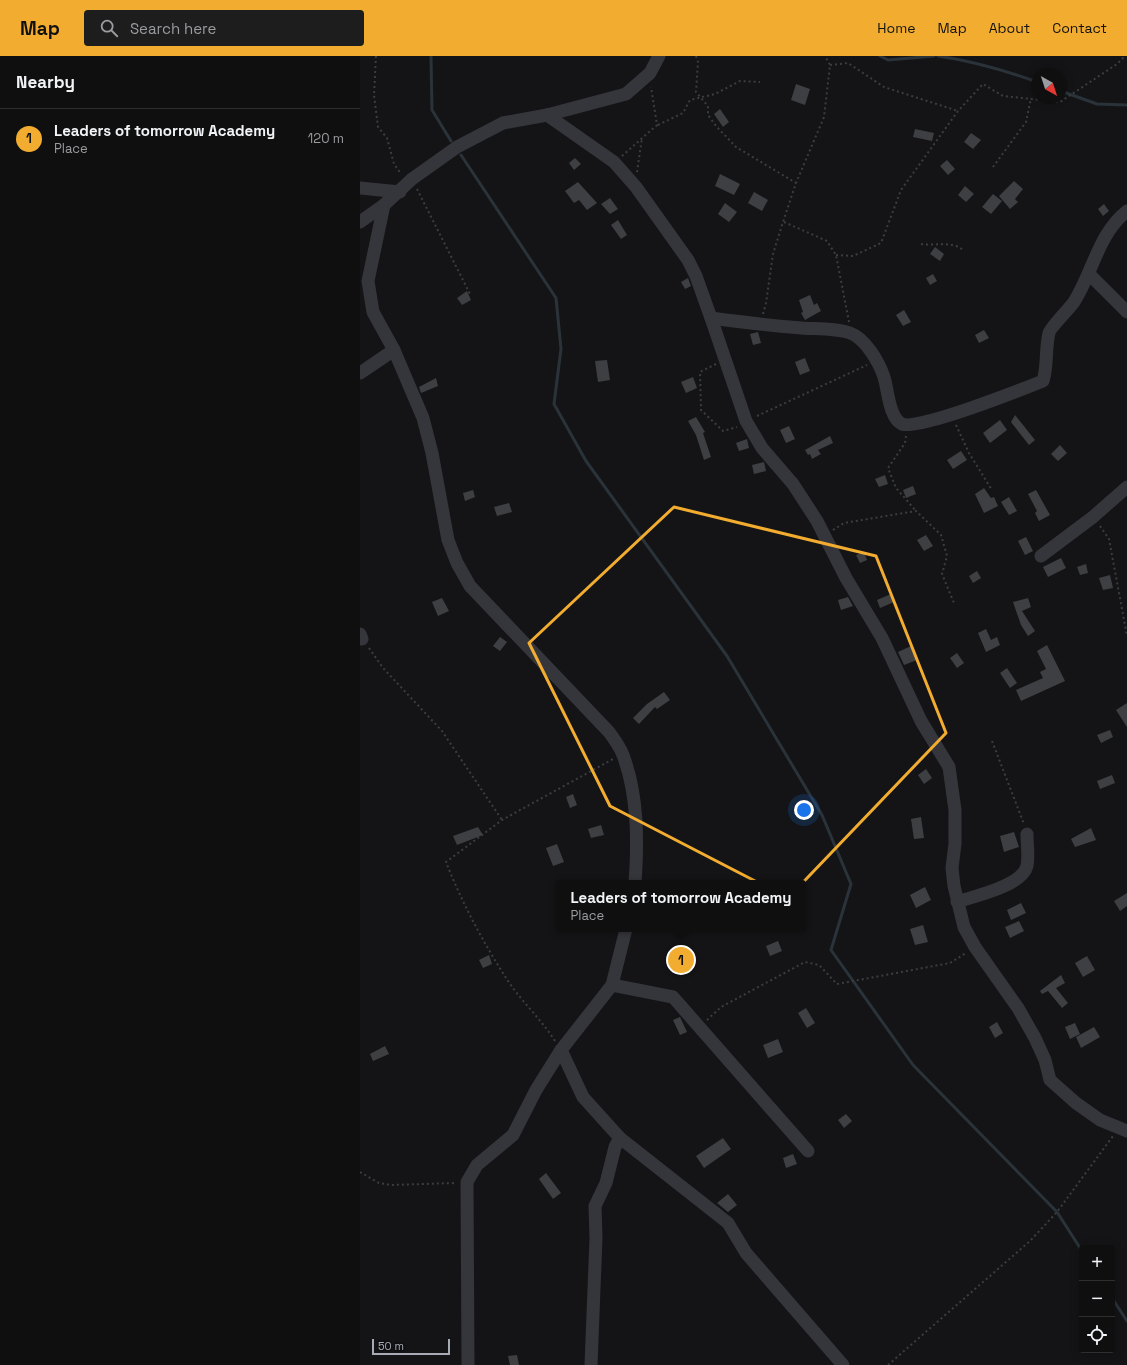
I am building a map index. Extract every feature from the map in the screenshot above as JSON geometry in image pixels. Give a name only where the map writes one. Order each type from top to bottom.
[{"type":"street","points":[[360,222],[384,205],[407,185],[457,147],[503,123],[547,115],[626,94],[650,73],[659,56]]},
{"type":"street","points":[[547,115],[614,162],[636,187],[688,260],[696,276],[746,421],[762,448],[808,505],[882,638],[921,721],[948,766],[955,810],[955,844],[952,868],[964,927],[975,947],[1018,1008],[1035,1038],[1045,1060],[1050,1080],[1076,1103],[1100,1120],[1123,1129]]},
{"type":"street","points":[[360,188],[407,185]]},
{"type":"street","points":[[384,205],[368,281],[373,312],[394,350],[423,418],[432,452],[448,540],[457,563],[470,586],[609,732],[623,754],[632,787],[637,855],[635,880]]},
{"type":"street","points":[[711,318],[759,325],[850,333],[863,342],[878,365],[884,377],[894,416],[902,424],[951,414],[1043,381],[1046,371],[1049,331],[1073,303],[1089,274],[1094,258],[1105,237],[1120,216],[1127,211]]},
{"type":"street","points":[[1089,274],[1127,312]]},
{"type":"street","points":[[360,373],[394,350]]},
{"type":"street","points":[[1041,556],[1093,517],[1127,486]]},
{"type":"street","points":[[958,902],[1006,886],[1023,874],[1027,866],[1027,834]]},
{"type":"street","points":[[468,1365],[467,1182],[477,1165],[513,1135],[536,1090],[561,1050],[612,985],[625,932]]},
{"type":"street","points":[[612,985],[673,997],[808,1151]]},
{"type":"street","points":[[561,1050],[584,1097],[620,1138],[728,1223],[746,1253],[843,1365]]},
{"type":"street","points":[[591,1365],[596,1238],[595,1206],[606,1183],[615,1147],[620,1138]]},
{"type":"path","points":[[376,56],[374,95],[378,127],[387,138],[394,164],[471,296]]},
{"type":"path","points":[[696,56],[698,62],[696,92],[708,106],[708,115],[716,126],[736,147],[796,183]]},
{"type":"path","points":[[759,325],[766,303],[773,254],[783,222],[796,183],[824,117],[830,65],[825,56]]},
{"type":"path","points":[[1067,97],[1117,64],[1125,56]]},
{"type":"path","points":[[830,65],[848,63],[884,87],[958,111]]},
{"type":"path","points":[[614,162],[657,125],[683,113],[690,100],[715,94],[740,81],[760,82]]},
{"type":"path","points":[[651,83],[657,125]]},
{"type":"path","points":[[836,256],[853,256],[881,243],[901,190],[958,111],[983,84],[1003,96],[1031,98],[1026,122],[993,166]]},
{"type":"path","points":[[636,187],[642,137]]},
{"type":"path","points":[[783,222],[827,241],[836,256],[848,314],[850,333]]},
{"type":"path","points":[[921,244],[954,244],[962,248]]},
{"type":"path","points":[[726,360],[700,372],[701,410],[723,431],[741,426],[746,421],[866,365],[878,365]]},
{"type":"path","points":[[951,414],[969,453],[992,490]]},
{"type":"path","points":[[908,424],[905,443],[888,468],[896,488],[916,511],[942,535],[948,556],[942,574],[954,603]]},
{"type":"path","points":[[824,536],[844,523],[916,511]]},
{"type":"path","points":[[1093,517],[1109,538],[1127,636]]},
{"type":"path","points":[[361,637],[383,668],[442,731],[502,820]]},
{"type":"path","points":[[992,741],[1027,834]]},
{"type":"path","points":[[561,1050],[545,1025],[508,981],[453,880],[446,862],[502,820],[623,754]]},
{"type":"path","points":[[699,1028],[720,1007],[805,962],[819,965],[837,984],[849,983],[869,977],[950,963],[975,947]]},
{"type":"path","points":[[888,1365],[1030,1241],[1057,1212],[1123,1129]]},
{"type":"path","points":[[360,1172],[379,1183],[391,1185],[467,1182]]},
{"type":"highlighted area","points":[[674,507],[876,556],[946,733],[788,898],[610,806],[529,643]]},
{"type":"building","points":[[796,84],[810,89],[805,105],[791,100]]},
{"type":"building","points":[[720,109],[729,122],[723,127],[714,114]]},
{"type":"building","points":[[915,129],[934,133],[932,141],[913,137]]},
{"type":"building","points":[[971,133],[981,140],[973,149],[964,142]]},
{"type":"building","points":[[575,158],[581,164],[574,170],[569,163]]},
{"type":"building","points":[[947,160],[955,169],[948,175],[940,166]]},
{"type":"building","points":[[720,174],[740,184],[734,195],[715,186]]},
{"type":"building","points":[[1014,181],[1023,189],[1015,199],[1018,202],[1010,209],[999,196]]},
{"type":"building","points":[[578,182],[597,203],[587,210],[579,200],[574,203],[565,191]]},
{"type":"building","points":[[965,186],[974,194],[966,202],[958,195]]},
{"type":"building","points":[[754,192],[768,200],[762,211],[748,203]]},
{"type":"building","points":[[993,194],[1002,201],[991,214],[982,207]]},
{"type":"building","points":[[610,198],[618,209],[610,214],[601,204]]},
{"type":"building","points":[[725,203],[737,212],[729,222],[718,214]]},
{"type":"building","points":[[1104,204],[1109,211],[1103,216],[1098,209]]},
{"type":"building","points":[[618,220],[627,235],[621,239],[611,225]]},
{"type":"building","points":[[935,247],[944,254],[940,261],[930,254]]},
{"type":"building","points":[[933,274],[937,281],[930,285],[926,278]]},
{"type":"building","points":[[688,278],[691,286],[685,289],[681,282]]},
{"type":"building","points":[[467,291],[471,300],[462,305],[457,298]]},
{"type":"building","points":[[810,295],[814,305],[817,303],[821,311],[805,320],[801,313],[803,312],[799,300]]},
{"type":"building","points":[[904,310],[911,322],[903,326],[896,315]]},
{"type":"building","points":[[984,330],[989,338],[979,343],[975,335]]},
{"type":"building","points":[[758,332],[761,343],[753,345],[750,334]]},
{"type":"building","points":[[805,358],[810,371],[800,375],[795,362]]},
{"type":"building","points":[[607,360],[610,380],[598,382],[595,361]]},
{"type":"building","points":[[693,377],[697,388],[686,393],[681,382]]},
{"type":"building","points":[[436,378],[438,386],[421,393],[419,387]]},
{"type":"building","points":[[1015,415],[1035,440],[1029,445],[1011,422]]},
{"type":"building","points":[[696,417],[705,432],[703,433],[711,457],[704,460],[696,435],[688,421]]},
{"type":"building","points":[[1000,420],[1007,430],[990,443],[983,433]]},
{"type":"building","points":[[789,426],[795,439],[786,443],[780,430]]},
{"type":"building","points":[[830,436],[833,443],[818,450],[821,454],[812,459],[810,454],[808,455],[805,450]]},
{"type":"building","points":[[747,439],[749,448],[739,451],[736,443]]},
{"type":"building","points":[[1060,445],[1067,453],[1058,461],[1051,454]]},
{"type":"building","points":[[961,451],[967,460],[953,469],[947,460]]},
{"type":"building","points":[[764,462],[766,471],[754,474],[752,465]]},
{"type":"building","points":[[885,475],[888,484],[879,487],[875,479]]},
{"type":"building","points":[[913,486],[916,494],[906,498],[903,490]]},
{"type":"building","points":[[984,488],[991,498],[994,497],[998,506],[984,513],[975,494]]},
{"type":"building","points":[[473,490],[475,497],[465,501],[463,493]]},
{"type":"building","points":[[1036,490],[1050,515],[1039,521],[1035,513],[1037,511],[1028,494]]},
{"type":"building","points":[[1009,497],[1017,511],[1009,515],[1001,502]]},
{"type":"building","points":[[509,503],[512,512],[497,516],[494,507]]},
{"type":"building","points":[[926,535],[933,546],[924,551],[917,540]]},
{"type":"building","points":[[1026,537],[1033,551],[1025,555],[1018,541]]},
{"type":"building","points":[[864,552],[867,560],[860,563],[856,555]]},
{"type":"building","points":[[1061,558],[1066,568],[1048,577],[1043,567]]},
{"type":"building","points":[[1086,564],[1088,573],[1080,575],[1077,567]]},
{"type":"building","points":[[977,571],[981,578],[973,583],[969,576]]},
{"type":"building","points":[[1110,575],[1113,588],[1103,590],[1099,578]]},
{"type":"building","points":[[891,594],[894,602],[880,608],[877,600]]},
{"type":"building","points":[[848,597],[853,606],[841,610],[838,600]]},
{"type":"building","points":[[442,598],[449,611],[438,616],[432,602]]},
{"type":"building","points":[[1028,598],[1031,607],[1022,611],[1035,631],[1028,636],[1021,625],[1013,602]]},
{"type":"building","points":[[986,629],[991,640],[997,637],[1000,645],[986,652],[978,633]]},
{"type":"building","points":[[500,637],[507,642],[500,651],[493,646]]},
{"type":"building","points":[[1047,645],[1065,681],[1021,701],[1016,690],[1043,678],[1040,672],[1046,669],[1037,651]]},
{"type":"building","points":[[911,646],[917,660],[904,665],[898,652]]},
{"type":"building","points":[[957,653],[964,663],[957,668],[950,658]]},
{"type":"building","points":[[1007,668],[1017,683],[1010,688],[1000,673]]},
{"type":"building","points":[[664,692],[670,700],[657,709],[655,707],[639,724],[633,718],[647,704]]},
{"type":"building","points":[[1127,703],[1127,727],[1116,710]]},
{"type":"building","points":[[1110,730],[1113,737],[1101,743],[1097,735]]},
{"type":"building","points":[[926,769],[932,778],[924,784],[918,775]]},
{"type":"building","points":[[1112,775],[1115,783],[1100,789],[1097,781]]},
{"type":"building","points":[[573,794],[577,805],[570,808],[566,797]]},
{"type":"building","points":[[921,817],[924,838],[914,839],[911,819]]},
{"type":"building","points":[[601,825],[604,835],[591,838],[588,829]]},
{"type":"building","points":[[478,827],[483,835],[457,845],[453,836]]},
{"type":"building","points":[[1091,828],[1096,840],[1075,847],[1071,839]]},
{"type":"building","points":[[1014,832],[1019,847],[1004,852],[1000,836]]},
{"type":"building","points":[[557,844],[564,862],[553,866],[546,848]]},
{"type":"building","points":[[925,887],[931,900],[916,908],[910,895]]},
{"type":"building","points":[[1127,893],[1127,906],[1120,911],[1114,901]]},
{"type":"building","points":[[1021,903],[1026,913],[1011,920],[1007,910]]},
{"type":"building","points":[[1019,921],[1024,931],[1010,938],[1005,927]]},
{"type":"building","points":[[923,925],[928,942],[915,945],[910,929]]},
{"type":"building","points":[[778,941],[782,951],[770,956],[766,946]]},
{"type":"building","points":[[489,955],[492,964],[483,968],[479,960]]},
{"type":"building","points":[[1087,956],[1095,970],[1083,977],[1075,963]]},
{"type":"building","points":[[1061,975],[1065,983],[1056,988],[1068,1003],[1062,1008],[1048,991],[1042,994],[1040,991]]},
{"type":"building","points":[[806,1008],[815,1023],[807,1028],[798,1013]]},
{"type":"building","points":[[680,1017],[687,1032],[680,1035],[673,1020]]},
{"type":"building","points":[[997,1022],[1003,1033],[995,1038],[989,1027]]},
{"type":"building","points":[[1075,1023],[1080,1034],[1070,1039],[1065,1027]]},
{"type":"building","points":[[1094,1027],[1100,1037],[1081,1048],[1076,1037]]},
{"type":"building","points":[[778,1039],[783,1052],[768,1058],[763,1045]]},
{"type":"building","points":[[385,1046],[389,1054],[373,1061],[370,1054]]},
{"type":"building","points":[[846,1114],[852,1121],[844,1128],[838,1120]]},
{"type":"building","points":[[723,1138],[731,1149],[704,1168],[696,1156]]},
{"type":"building","points":[[793,1154],[797,1164],[786,1168],[783,1158]]},
{"type":"building","points":[[546,1173],[561,1193],[553,1199],[539,1179]]},
{"type":"building","points":[[728,1194],[737,1205],[728,1212],[717,1203]]},
{"type":"building","points":[[517,1355],[519,1365],[510,1365],[508,1356]]},
{"type":"waterway","points":[[431,56],[432,110],[451,141]]},
{"type":"waterway","points":[[880,56],[888,60],[934,56]]},
{"type":"waterway","points":[[938,56],[988,66],[1031,80]]},
{"type":"waterway","points":[[1067,93],[1097,104],[1127,105]]},
{"type":"waterway","points":[[461,155],[556,298],[561,349],[554,404],[586,461],[727,656],[822,815],[851,884],[831,950],[913,1065],[1057,1212],[1079,1246]]},
{"type":"waterway","points":[[1115,1303],[1127,1321]]},
{"type":"place","name":"Leaders of tomorrow Academy","points":[[681,960]]}]
